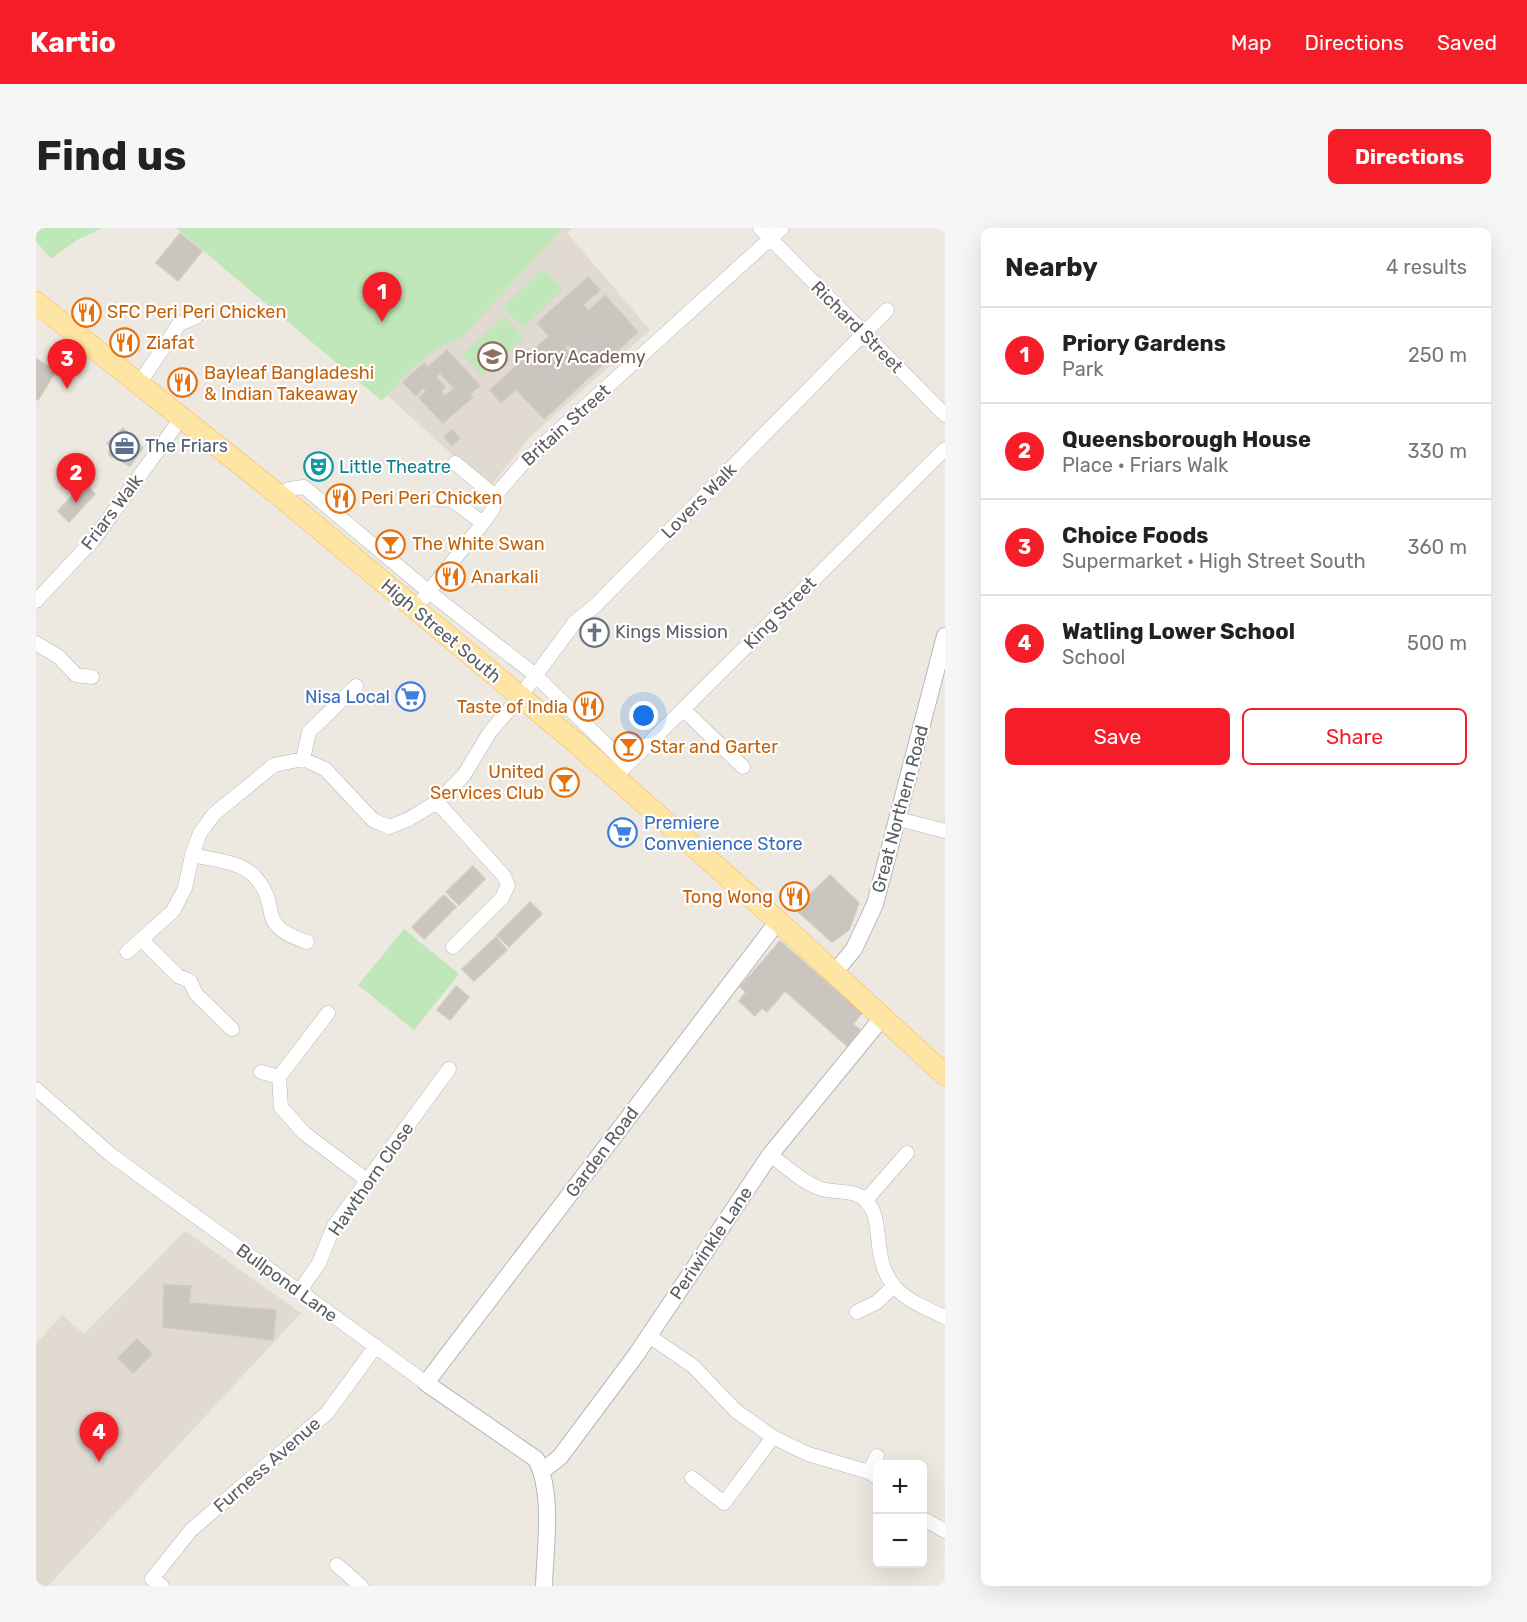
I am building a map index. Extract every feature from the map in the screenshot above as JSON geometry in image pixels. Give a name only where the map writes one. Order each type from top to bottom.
[{"type":"main road","name":"High Street South","points":[[36,302],[280,496],[422,601],[519,698],[621,771],[778,921],[945,1075]]},
{"type":"street","name":"Britain Street","points":[[422,601],[483,523],[493,508],[495,496],[524,462],[765,233],[782,228]]},
{"type":"street","name":"Richard Street","points":[[765,233],[863,335],[945,415]]},
{"type":"street","name":"Lovers Walk","points":[[303,759],[326,769],[373,820],[389,827],[409,819],[437,802],[464,775],[490,732],[519,698],[534,674],[575,622],[596,605],[887,310]]},
{"type":"street","points":[[139,384],[179,324],[196,317]]},
{"type":"street","name":"Friars Walk","points":[[36,601],[94,539],[182,417]]},
{"type":"street","name":"King Street","points":[[621,771],[945,449]]},
{"type":"street","points":[[455,463],[495,496]]},
{"type":"street","points":[[436,499],[452,500],[483,523]]},
{"type":"street","points":[[422,601],[534,674],[621,771]]},
{"type":"street","name":"Great Northern Road","points":[[834,973],[854,949],[875,904],[945,636]]},
{"type":"street","points":[[36,644],[59,657],[76,675],[92,677]]},
{"type":"street","points":[[127,952],[173,911],[185,888],[200,832],[214,814],[274,765],[303,759],[309,732],[356,686]]},
{"type":"street","points":[[684,710],[743,767]]},
{"type":"street","points":[[437,802],[504,876],[508,885],[502,898],[453,947]]},
{"type":"street","points":[[898,819],[945,831]]},
{"type":"street","points":[[192,855],[239,866],[256,877],[266,895],[273,921],[285,934],[307,942]]},
{"type":"street","name":"Garden Road","points":[[426,1383],[778,921]]},
{"type":"street","points":[[142,940],[178,976],[190,981],[196,994],[232,1029]]},
{"type":"street","points":[[328,1013],[279,1077],[281,1107],[304,1133],[368,1181]]},
{"type":"street","name":"Periwinkle Lane","points":[[543,1471],[561,1455],[649,1335],[770,1155],[882,1018]]},
{"type":"street","name":"Hawthorn Close","points":[[299,1292],[319,1263],[334,1226],[449,1069]]},
{"type":"street","points":[[261,1072],[279,1077]]},
{"type":"street","name":"Bullpond Lane","points":[[36,1089],[111,1155],[426,1383],[536,1459],[543,1471]]},
{"type":"street","points":[[866,1200],[907,1153]]},
{"type":"street","points":[[770,1155],[812,1186],[823,1190],[850,1192],[866,1200],[876,1216],[879,1258],[886,1279],[910,1302],[945,1317]]},
{"type":"street","points":[[857,1312],[877,1302],[893,1287]]},
{"type":"street","points":[[649,1335],[693,1366],[736,1411],[773,1437],[808,1454],[873,1475]]},
{"type":"street","name":"Furness Avenue","points":[[153,1584],[191,1530],[327,1413],[376,1346]]},
{"type":"street","points":[[692,1478],[724,1503],[773,1437]]},
{"type":"street","points":[[876,1460],[877,1456]]},
{"type":"street","points":[[543,1471],[546,1489],[544,1586]]},
{"type":"street","points":[[927,1521],[945,1531]]},
{"type":"street","points":[[338,1565],[361,1586]]},
{"type":"shaded area","name":"Priory Academy","points":[[326,228],[572,228],[567,233],[650,330],[530,437],[489,488],[355,366]]},
{"type":"shaded area","points":[[185,1231],[301,1313],[48,1586],[43,1586],[36,1581],[36,1344],[62,1315],[84,1334]]},
{"type":"green space","points":[[36,228],[102,228],[77,240],[51,259],[36,241]]},
{"type":"green space","points":[[176,228],[563,228],[460,339],[438,348],[427,356],[382,401]]},
{"type":"green space","points":[[544,269],[563,289],[523,328],[503,307]]},
{"type":"green space","points":[[504,316],[524,337],[482,376],[463,355]]},
{"type":"green space","points":[[404,929],[459,974],[414,1030],[358,985]]},
{"type":"building","points":[[180,233],[202,251],[178,281],[156,263]]},
{"type":"building","points":[[588,277],[600,290],[583,305],[589,311],[605,295],[638,332],[544,419],[516,389],[501,403],[490,390],[549,336],[537,323]],"holes":[[[569,345],[582,360],[579,363],[565,348]]]},
{"type":"building","points":[[447,350],[480,386],[470,394],[473,397],[443,423],[419,398],[426,391],[423,388],[416,396],[403,382],[424,363],[428,367]],"holes":[[[440,373],[454,388],[445,396],[441,391],[445,387],[436,377]]]},
{"type":"building","points":[[36,359],[56,371],[38,400],[36,399]]},
{"type":"building","name":"The Friars","points":[[123,428],[143,448],[130,466],[109,455],[110,448],[107,443]]},
{"type":"building","points":[[452,430],[460,438],[452,446],[444,437]]},
{"type":"building","points":[[84,483],[95,494],[69,522],[58,511]]},
{"type":"building","points":[[473,866],[485,879],[459,905],[446,892]]},
{"type":"building","points":[[830,875],[859,903],[849,930],[832,942],[795,909]]},
{"type":"building","points":[[444,895],[456,907],[424,939],[412,927]]},
{"type":"building","points":[[530,902],[542,914],[509,947],[497,935]]},
{"type":"building","points":[[496,937],[507,950],[474,981],[462,969]]},
{"type":"building","points":[[780,941],[862,1013],[853,1024],[860,1030],[847,1046],[785,991],[767,1012],[762,1008],[755,1016],[739,1001],[746,992],[740,987]]},
{"type":"building","points":[[456,986],[469,997],[450,1020],[437,1010]]},
{"type":"building","points":[[164,1285],[191,1286],[189,1303],[276,1310],[273,1340],[163,1327]]},
{"type":"building","points":[[137,1339],[152,1354],[133,1373],[118,1358]]},
{"type":"place","name":"SFC Peri Peri Chicken","points":[[86,312]]},
{"type":"place","name":"Priory Gardens","points":[[382,322]]},
{"type":"place","name":"Ziafat","points":[[125,343]]},
{"type":"place","name":"Priory Academy","points":[[493,357]]},
{"type":"place","name":"Bayleaf Bangladeshi & Indian Takeaway","points":[[183,383]]},
{"type":"place","name":"Choice Foods","points":[[67,389]]},
{"type":"place","name":"The Friars","points":[[124,446]]},
{"type":"place","name":"Little Theatre","points":[[318,467]]},
{"type":"place","name":"Peri Peri Chicken","points":[[340,498]]},
{"type":"place","name":"Queensborough House","points":[[76,503]]},
{"type":"place","name":"The White Swan","points":[[391,544]]},
{"type":"place","name":"Anarkali","points":[[450,577]]},
{"type":"place","name":"Kings Mission","points":[[594,632]]},
{"type":"place","name":"Nisa Local","points":[[411,697]]},
{"type":"place","name":"Taste of India","points":[[589,707]]},
{"type":"place","name":"Star and Garter","points":[[629,747]]},
{"type":"place","name":"United Services Club","points":[[565,782]]},
{"type":"place","name":"Premiere Convenience Store","points":[[623,833]]},
{"type":"place","name":"Tong Wong","points":[[794,897]]},
{"type":"place","name":"Watling Lower School","points":[[99,1462]]}]
